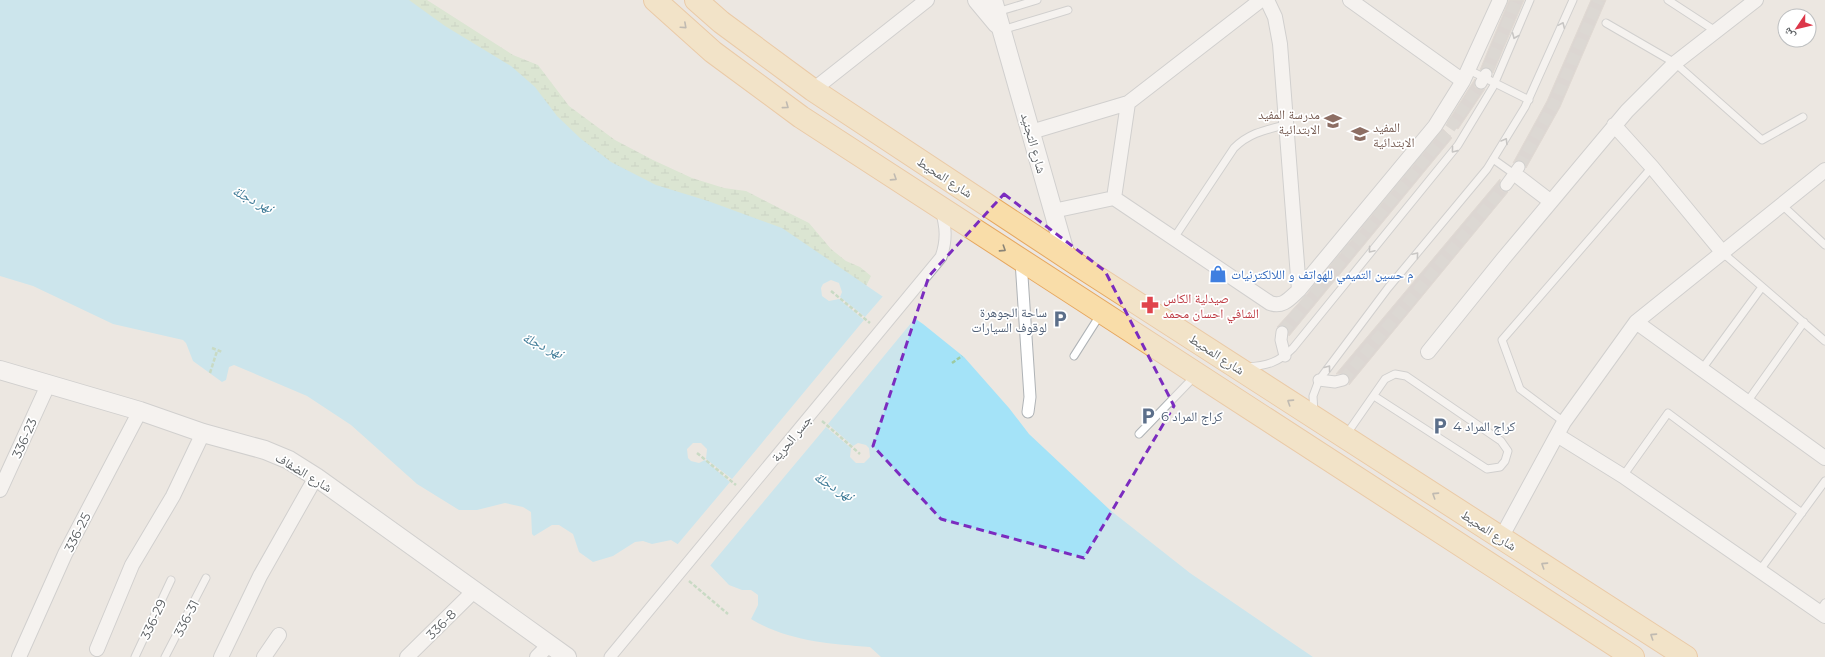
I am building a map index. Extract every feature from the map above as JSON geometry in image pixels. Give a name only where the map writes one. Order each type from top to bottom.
[{"type":"main road","points":[[655,0],[719,57],[801,117],[942,210],[1633,657]]},
{"type":"main road","name":"شارع المحيط","points":[[696,0],[721,22],[813,90],[1066,256],[1686,657]]},
{"type":"main road","points":[[913,191],[921,188],[926,182],[928,166]]},
{"type":"main road","points":[[942,210],[947,193],[959,186]]},
{"type":"street","points":[[813,90],[927,0]]},
{"type":"street","name":"شارع التجنيد","points":[[977,0],[1002,30]]},
{"type":"street","points":[[1031,132],[1128,103],[1261,0]]},
{"type":"street","points":[[1267,0],[1275,17],[1280,44],[1285,125],[1299,290]]},
{"type":"street","points":[[1350,0],[1476,76]]},
{"type":"street","points":[[1053,211],[1114,198],[1274,304],[1284,303],[1299,290],[1476,76],[1500,0]]},
{"type":"street","points":[[1428,352],[1550,201],[1614,125],[1675,63],[1717,32],[1756,0]]},
{"type":"street","name":"شارع التجنيد","points":[[995,6],[1066,256]]},
{"type":"street","points":[[1114,198],[1128,103]]},
{"type":"street","points":[[1614,125],[1652,167],[1723,253]]},
{"type":"street","points":[[1501,538],[1564,422],[1636,322],[1825,170]]},
{"type":"street","points":[[1506,185],[1518,173],[1550,201]]},
{"type":"street","name":"جسر الحرية","points":[[610,657],[880,331],[942,253],[946,231],[942,210]]},
{"type":"street","points":[[1021,261],[1030,397],[1028,412]]},
{"type":"street","points":[[1636,322],[1825,458]]},
{"type":"street","points":[[1282,332],[1281,340],[1285,356]]},
{"type":"street","name":"شارع الضفاف","points":[[0,370],[140,411],[204,433],[265,450],[289,460],[316,477],[567,657]]},
{"type":"street","points":[[1319,380],[1335,382],[1343,380]]},
{"type":"street","name":"336-23","points":[[0,490],[48,385]]},
{"type":"street","name":"336-25","points":[[19,657],[65,554],[140,411]]},
{"type":"street","points":[[97,649],[132,565],[173,496],[204,433]]},
{"type":"street","points":[[1557,435],[1623,476],[1760,570],[1823,610]]},
{"type":"street","points":[[221,657],[260,576],[316,477]]},
{"type":"street","name":"336-8","points":[[407,657],[475,590]]},
{"type":"street","points":[[264,657],[279,635]]},
{"type":"street","points":[[537,657],[550,644]]},
{"type":"lane","points":[[995,6],[1038,0]]},
{"type":"lane","points":[[1237,367],[1272,364],[1285,356],[1458,145],[1495,83],[1530,0]]},
{"type":"lane","points":[[1314,417],[1313,396],[1319,380],[1388,288],[1487,170],[1529,100],[1573,0]]},
{"type":"lane","points":[[1668,0],[1717,32]]},
{"type":"lane","points":[[1002,30],[1068,10]]},
{"type":"lane","points":[[1606,23],[1675,63],[1762,140],[1803,117]]},
{"type":"lane","points":[[1476,76],[1495,83],[1529,100]]},
{"type":"lane","points":[[1174,238],[1234,148],[1244,138],[1259,131],[1285,125]]},
{"type":"lane","points":[[1493,160],[1518,173]]},
{"type":"lane","points":[[1564,422],[1520,388],[1502,340],[1652,167]]},
{"type":"lane","points":[[1782,205],[1825,245]]},
{"type":"lane","points":[[1723,253],[1825,341]]},
{"type":"lane","points":[[1702,369],[1762,287]]},
{"type":"lane","points":[[1074,356],[1101,313]]},
{"type":"lane","points":[[1747,402],[1804,322]]},
{"type":"lane","points":[[1139,434],[1196,374]]},
{"type":"lane","points":[[1345,437],[1385,379],[1395,374],[1406,376],[1501,441],[1508,451],[1505,461],[1500,467],[1487,469],[1374,396]]},
{"type":"lane","points":[[1623,476],[1668,413],[1802,513]]},
{"type":"lane","points":[[1760,570],[1825,481]]},
{"type":"lane","name":"336-31","points":[[166,657],[206,578]]},
{"type":"lane","name":"336-29","points":[[135,657],[171,580]]},
{"type":"path","points":[[831,291],[880,331]]},
{"type":"path","points":[[212,348],[222,352]]},
{"type":"path","points":[[210,373],[217,351]]},
{"type":"path","points":[[952,363],[962,356]]},
{"type":"path","points":[[812,413],[860,454]]},
{"type":"path","points":[[697,453],[746,493]]},
{"type":"path","points":[[680,573],[728,614]]},
{"type":"highlighted area","points":[[1004,194],[1105,271],[1174,406],[1084,558],[941,519],[873,446],[929,276]]},
{"type":"green space","points":[[350,0],[427,0],[513,55],[538,65],[569,106],[615,140],[692,178],[724,188],[746,191],[809,223],[831,249],[846,261],[860,267],[871,276],[866,286],[838,267],[666,200]]},
{"type":"water","name":"نهر دجلة","points":[[0,0],[409,0],[445,26],[511,66],[535,87],[557,116],[580,138],[611,162],[656,185],[708,201],[782,228],[923,324],[964,357],[1009,408],[1029,434],[1110,510],[1190,573],[1313,657],[881,657],[870,647],[824,643],[794,637],[751,619],[758,605],[758,595],[751,590],[742,590],[729,585],[708,563],[671,540],[652,544],[643,541],[635,542],[613,556],[593,562],[579,552],[573,534],[559,525],[552,525],[534,536],[532,534],[531,512],[523,507],[505,503],[477,510],[459,510],[417,484],[351,425],[307,396],[234,365],[229,367],[226,380],[222,382],[193,361],[186,343],[183,340],[113,324],[33,286],[0,276]]},
{"type":"pier","points":[[831,280],[839,283],[842,292],[840,297],[865,317],[884,295],[916,317],[828,424],[853,446],[858,443],[866,445],[869,448],[870,457],[864,463],[856,463],[850,457],[851,448],[826,427],[709,567],[694,560],[677,545],[730,482],[705,460],[699,463],[691,461],[688,458],[687,449],[693,443],[701,443],[707,449],[706,459],[732,479],[864,320],[839,299],[829,301],[822,296],[821,288],[823,284]]},
{"type":"building","points":[[1509,0],[1524,0],[1493,73],[1486,67],[1480,70]]},
{"type":"building","points":[[1591,0],[1606,0],[1560,107],[1526,168],[1523,161],[1517,160],[1513,163],[1547,101]]},
{"type":"building","points":[[1475,79],[1475,87],[1481,90],[1485,89],[1458,129],[1447,123]]},
{"type":"building","points":[[1443,129],[1452,138],[1289,336],[1286,327],[1282,325],[1277,327],[1306,295]]},
{"type":"building","points":[[1500,179],[1500,188],[1502,191],[1508,192],[1349,385],[1350,379],[1348,375],[1345,373],[1336,374]]},
{"type":"tunnel","points":[[1486,74],[1517,0]]},
{"type":"tunnel","points":[[1519,167],[1554,104],[1599,0]]},
{"type":"tunnel","points":[[1282,332],[1446,134],[1481,83]]},
{"type":"tunnel","points":[[1343,380],[1506,185]]},
{"type":"place","name":"مدرسة المفيد الابتدائية","points":[[1333,121]]},
{"type":"place","name":"المفيد الابتدائية","points":[[1360,134]]},
{"type":"place","name":"م حسين التميمي للهواتف و اللالكترنيات","points":[[1218,274]]},
{"type":"place","name":"صيدلية الكاس الشافي احسان محمد","points":[[1150,305]]},
{"type":"place","name":"ساحة الجوهرة لوقوف السيارات","points":[[1060,319]]},
{"type":"place","name":"كراج المراد 6","points":[[1148,416]]},
{"type":"place","name":"كراج المراد 4","points":[[1440,426]]}]
